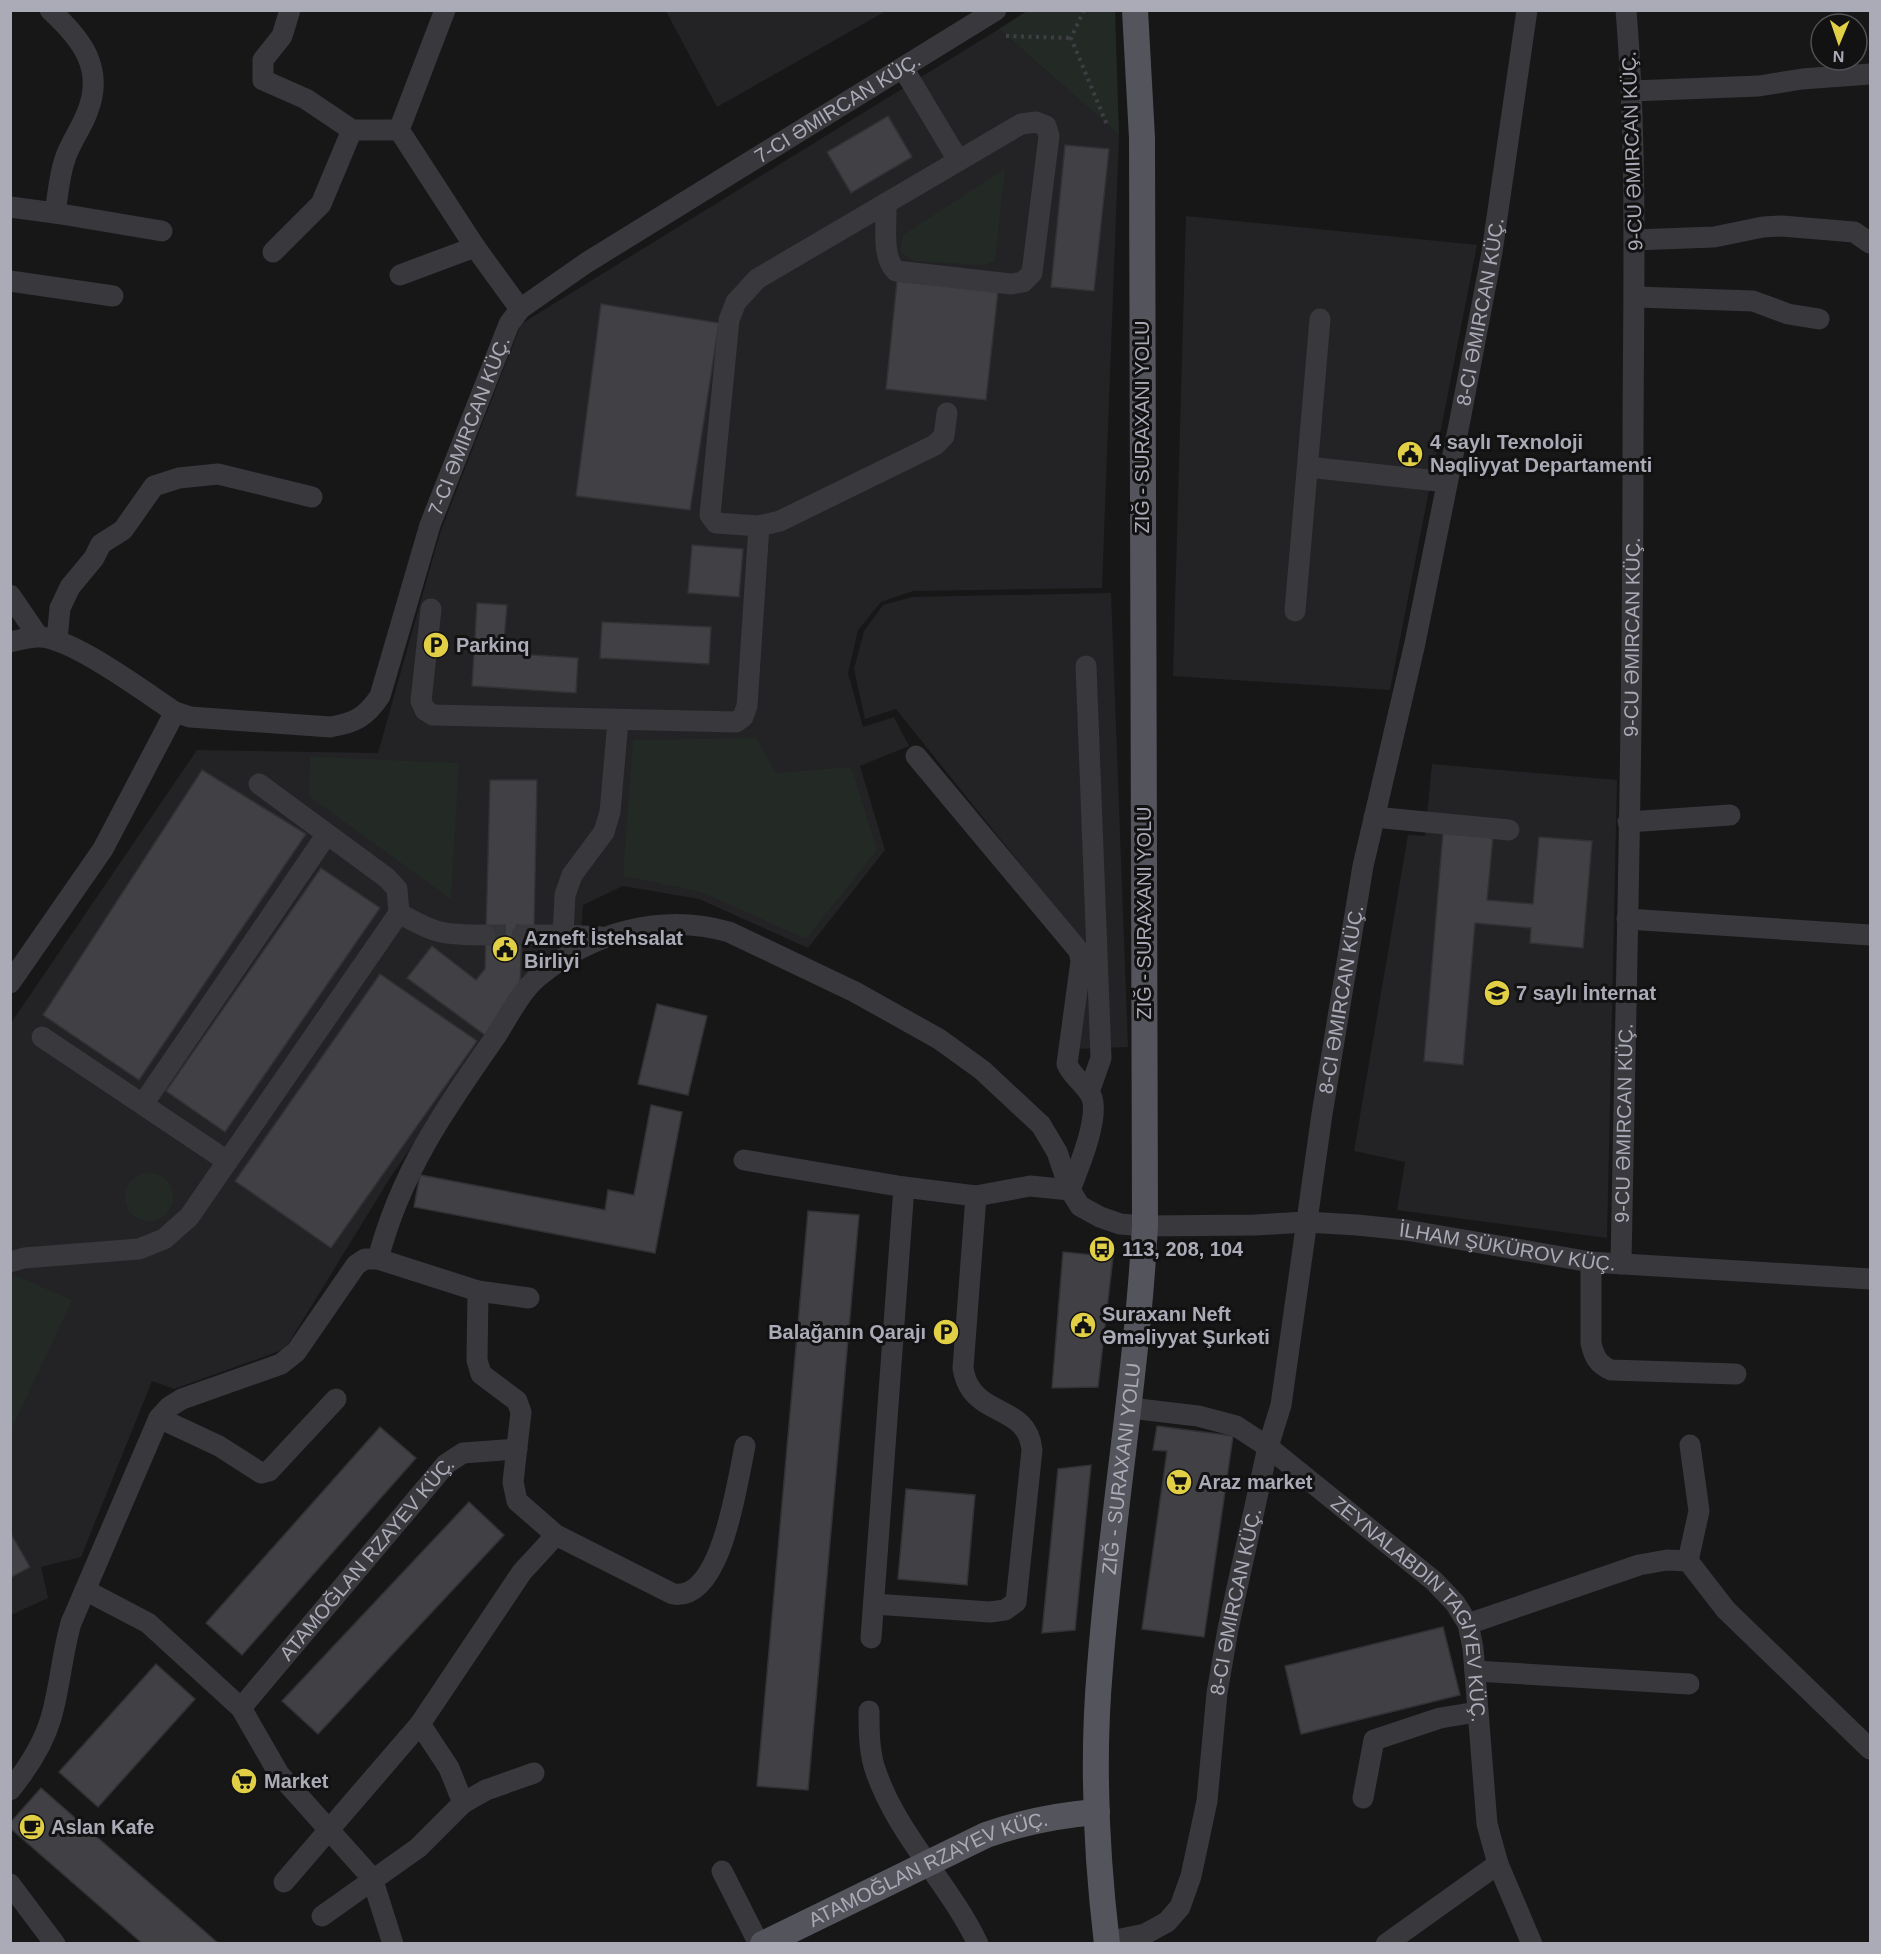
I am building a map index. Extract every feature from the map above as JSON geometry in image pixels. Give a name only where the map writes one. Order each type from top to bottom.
[{"type":"main road","points":[[1106,1943],[1097,1812],[1096,1749],[1099,1669],[1140,1321],[1145,1226],[1142,138],[1135,10]]},
{"type":"main road","name":"ATAMOĞLAN RZAYEV KÜÇ.","points":[[761,1944],[926,1862],[986,1835],[1022,1822],[1097,1812]]},
{"type":"street","points":[[50,10],[66,25],[90,57],[94,86],[88,113],[64,159],[55,213]]},
{"type":"street","points":[[290,10],[282,36],[263,60],[263,80],[306,99],[352,130],[399,130]]},
{"type":"street","points":[[399,130],[445,10]]},
{"type":"street","name":"7-CI ƏMIRCAN KÜÇ.","points":[[48,638],[78,650],[175,712],[190,717],[330,727],[351,724],[367,716],[380,696],[430,525],[509,324],[520,309],[586,263],[996,10]]},
{"type":"street","name":"8-CI ƏMIRCAN KÜÇ.","points":[[1106,1943],[1145,1934],[1167,1922],[1179,1906],[1191,1876],[1207,1801],[1216,1693],[1228,1629],[1268,1446],[1281,1405],[1306,1222],[1363,866],[1414,643],[1492,252],[1527,10]]},
{"type":"street","name":"9-CU ƏMIRCAN KÜÇ.","points":[[1621,1264],[1632,683],[1636,297],[1632,91],[1626,10]]},
{"type":"street","points":[[903,68],[958,160]]},
{"type":"street","points":[[1632,91],[1749,87],[1803,79],[1870,74]]},
{"type":"street","points":[[886,203],[889,265],[896,272],[1011,284],[1023,282],[1032,273],[1049,136],[1046,126],[1036,122],[1021,124],[958,160],[757,279],[736,302],[729,320],[710,515],[716,523],[759,526],[780,521],[935,445],[944,436],[947,413]]},
{"type":"street","points":[[273,252],[321,204],[352,130]]},
{"type":"street","points":[[399,130],[475,247],[520,309]]},
{"type":"street","points":[[10,207],[162,231]]},
{"type":"street","points":[[1635,240],[1714,237],[1762,227],[1782,226],[1854,232],[1870,243]]},
{"type":"street","points":[[400,275],[475,247]]},
{"type":"street","points":[[10,281],[112,296]]},
{"type":"street","points":[[1636,297],[1753,301],[1788,314],[1819,319]]},
{"type":"street","points":[[1295,611],[1320,318]]},
{"type":"street","points":[[1308,467],[1447,482]]},
{"type":"street","points":[[48,638],[70,587],[94,558],[101,544],[123,530],[154,486],[179,478],[218,474],[312,497]]},
{"type":"street","points":[[431,609],[421,701],[425,710],[433,715],[736,722],[743,717],[747,706],[759,526]]},
{"type":"street","points":[[10,595],[48,638]]},
{"type":"street","points":[[10,642],[48,638]]},
{"type":"street","points":[[1086,666],[1101,1058],[1089,1092]]},
{"type":"street","points":[[10,983],[103,849],[175,712]]},
{"type":"street","points":[[563,935],[565,895],[572,875],[604,832],[610,812],[618,721]]},
{"type":"street","points":[[916,756],[1079,951],[1081,961],[1066,1064],[1070,1073],[1089,1092],[1093,1100],[1093,1112],[1083,1156],[1070,1190]]},
{"type":"street","points":[[10,1262],[24,1258],[139,1249],[164,1239],[189,1217],[399,913],[397,889],[387,878],[259,784]]},
{"type":"street","points":[[1628,822],[1730,815]]},
{"type":"street","points":[[1374,818],[1509,830]]},
{"type":"street","points":[[143,1104],[327,834]]},
{"type":"street","points":[[399,913],[428,930],[445,935],[485,935]]},
{"type":"street","points":[[1627,919],[1870,935]]},
{"type":"street","points":[[378,1259],[398,1197],[430,1132],[535,979],[562,958],[603,938],[660,924],[709,927],[729,932],[864,997],[939,1039],[982,1070],[1041,1125],[1057,1152],[1070,1190]]},
{"type":"street","points":[[522,935],[603,938]]},
{"type":"street","points":[[42,1037],[227,1161]]},
{"type":"street","points":[[744,1160],[904,1187],[976,1196],[1030,1186],[1070,1190]]},
{"type":"street","points":[[872,1638],[904,1187]]},
{"type":"street","name":"İLHAM ŞÜKÜROV KÜÇ.","points":[[1070,1190],[1080,1206],[1100,1217],[1120,1224],[1145,1226],[1306,1222],[1406,1230],[1530,1254],[1591,1262],[1870,1279]]},
{"type":"street","points":[[874,1604],[990,1612],[1005,1610],[1016,1602],[1032,1450],[1030,1434],[1018,1422],[982,1400],[969,1387],[963,1368],[976,1196]]},
{"type":"street","points":[[10,1790],[26,1771],[52,1717],[63,1650],[85,1590],[159,1418],[169,1407],[182,1399],[281,1364],[296,1352],[356,1265],[365,1259],[378,1259],[478,1291],[529,1298]]},
{"type":"street","points":[[1591,1262],[1591,1343],[1593,1354],[1600,1365],[1611,1370],[1736,1374]]},
{"type":"street","points":[[478,1291],[477,1359],[481,1374],[517,1401],[521,1412],[513,1482],[517,1501],[556,1535],[673,1594],[685,1596],[700,1587],[723,1544],[745,1446]]},
{"type":"street","points":[[159,1418],[219,1446],[261,1473],[269,1471],[336,1399]]},
{"type":"street","name":"ZEYNALABDIN TAGIYEV KÜÇ.","points":[[1130,1408],[1198,1416],[1236,1426],[1268,1446],[1434,1581],[1455,1603],[1468,1624],[1475,1671],[1487,1824],[1498,1864],[1532,1944]]},
{"type":"street","points":[[1690,1445],[1698,1511],[1688,1561],[1726,1610],[1870,1749]]},
{"type":"street","name":"ATAMOĞLAN RZAYEV KÜÇ.","points":[[241,1707],[446,1464],[463,1453],[517,1449]]},
{"type":"street","points":[[284,1882],[420,1724],[522,1572],[556,1535]]},
{"type":"street","points":[[1468,1624],[1639,1565],[1667,1560],[1688,1561]]},
{"type":"street","points":[[85,1590],[148,1623],[241,1707],[279,1774],[327,1831],[372,1878],[393,1944]]},
{"type":"street","points":[[1475,1671],[1689,1684]]},
{"type":"street","points":[[869,1711],[873,1764],[898,1821],[968,1923],[978,1944]]},
{"type":"street","points":[[1362,1798],[1374,1740],[1440,1718],[1477,1712]]},
{"type":"street","points":[[420,1724],[449,1768],[463,1803]]},
{"type":"street","points":[[322,1916],[372,1878],[418,1848],[463,1803],[486,1790],[534,1773]]},
{"type":"street","points":[[1386,1944],[1498,1864]]},
{"type":"street","points":[[722,1870],[761,1944]]},
{"type":"street","points":[[10,1884],[55,1944]]},
{"type":"path","points":[[1083,10],[1071,38],[1107,124]]},
{"type":"path","points":[[1006,36],[1071,38]]},
{"type":"shaded area","points":[[666,11],[886,11],[717,107]]},
{"type":"shaded area","points":[[1027,11],[1115,11],[1119,135],[999,29]]},
{"type":"shaded area","name":"Azneft İstehsalat Birliyi","points":[[999,29],[1119,135],[1102,588],[913,591],[881,602],[858,630],[848,673],[863,727],[894,717],[909,746],[860,766],[885,850],[808,948],[699,899],[623,886],[583,905],[580,943],[542,958],[390,1178],[285,1349],[174,1389],[152,1381],[81,1557],[41,1567],[48,1598],[11,1615],[11,1023],[197,750],[378,753],[440,533],[521,324]]},
{"type":"shaded area","points":[[1005,169],[995,261],[984,265],[913,261],[900,251],[903,235]]},
{"type":"shaded area","points":[[1186,216],[1477,245],[1390,690],[1173,676]]},
{"type":"shaded area","points":[[1111,593],[1128,1047],[1076,1049],[1091,952],[896,709],[865,719],[854,669],[864,631],[883,605],[912,597]]},
{"type":"shaded area","points":[[756,738],[776,773],[851,767],[877,850],[806,939],[702,892],[623,876],[633,740]]},
{"type":"shaded area","points":[[310,757],[459,763],[451,899],[309,796]]},
{"type":"shaded area","name":"7 saylı İnternat","points":[[1432,764],[1617,780],[1607,1238],[1397,1210],[1405,1162],[1354,1151],[1408,835],[1425,836]]},
{"type":"shaded area","points":[[144,1173],[154,1173],[166,1180],[173,1192],[173,1202],[166,1214],[154,1221],[144,1221],[129,1210],[125,1202],[125,1192],[136,1177]]},
{"type":"shaded area","points":[[14,1275],[72,1300],[11,1430],[10,1281]]},
{"type":"building","points":[[888,116],[912,157],[851,193],[827,152]]},
{"type":"building","points":[[1065,145],[1109,149],[1094,291],[1051,287]]},
{"type":"building","points":[[897,281],[998,291],[986,400],[886,389]]},
{"type":"building","points":[[601,304],[719,323],[690,510],[576,496]]},
{"type":"building","points":[[692,545],[743,549],[739,597],[688,593]]},
{"type":"building","points":[[477,603],[507,605],[503,653],[578,658],[576,693],[472,686]]},
{"type":"building","points":[[602,622],[711,627],[709,664],[600,658]]},
{"type":"building","points":[[202,770],[306,834],[139,1080],[43,1015]]},
{"type":"building","points":[[490,780],[537,780],[534,928],[522,935],[520,985],[485,1035],[407,978],[432,946],[476,980],[485,969]]},
{"type":"building","points":[[1443,832],[1493,836],[1487,900],[1533,904],[1539,837],[1592,841],[1583,948],[1530,943],[1531,928],[1475,923],[1463,1065],[1424,1061]]},
{"type":"building","points":[[321,868],[380,908],[225,1132],[166,1091]]},
{"type":"building","points":[[380,974],[477,1041],[331,1248],[235,1181]]},
{"type":"building","points":[[657,1004],[707,1016],[688,1095],[638,1084]]},
{"type":"building","points":[[651,1105],[682,1112],[655,1253],[414,1207],[420,1175],[605,1210],[608,1190],[634,1195]]},
{"type":"building","points":[[808,1211],[859,1215],[808,1790],[757,1786]]},
{"type":"building","points":[[1063,1252],[1113,1257],[1098,1387],[1052,1388]]},
{"type":"building","points":[[1157,1426],[1233,1436],[1204,1637],[1142,1629],[1167,1451],[1153,1450]]},
{"type":"building","points":[[380,1427],[416,1458],[242,1655],[206,1623]]},
{"type":"building","points":[[1091,1465],[1075,1630],[1042,1633],[1058,1469]]},
{"type":"building","points":[[906,1489],[975,1495],[967,1585],[898,1579]]},
{"type":"building","points":[[469,1502],[504,1535],[318,1734],[282,1701]]},
{"type":"building","points":[[10,1532],[30,1567],[10,1578]]},
{"type":"building","points":[[1443,1627],[1460,1695],[1301,1734],[1285,1666]]},
{"type":"building","points":[[156,1664],[195,1699],[98,1807],[59,1772]]},
{"type":"building","points":[[41,1788],[219,1944],[143,1944],[10,1828],[10,1823]]},
{"type":"tunnel","points":[[485,935],[522,935]]},
{"type":"place","name":"4 saylı Texnoloji Nəqliyyat Departamenti","points":[[1410,454]]},
{"type":"place","name":"Parkinq","points":[[436,645]]},
{"type":"place","name":"Azneft İstehsalat Birliyi","points":[[505,949]]},
{"type":"place","name":"7 saylı İnternat","points":[[1497,993]]},
{"type":"place","name":"113, 208, 104","points":[[1102,1249]]},
{"type":"place","name":"Suraxanı Neft Əməliyyat Şurkəti","points":[[1083,1325]]},
{"type":"place","name":"Balağanın Qarajı","points":[[946,1332]]},
{"type":"place","name":"Araz market","points":[[1179,1482]]},
{"type":"place","name":"Market","points":[[244,1781]]},
{"type":"place","name":"Aslan Kafe","points":[[32,1827]]}]
